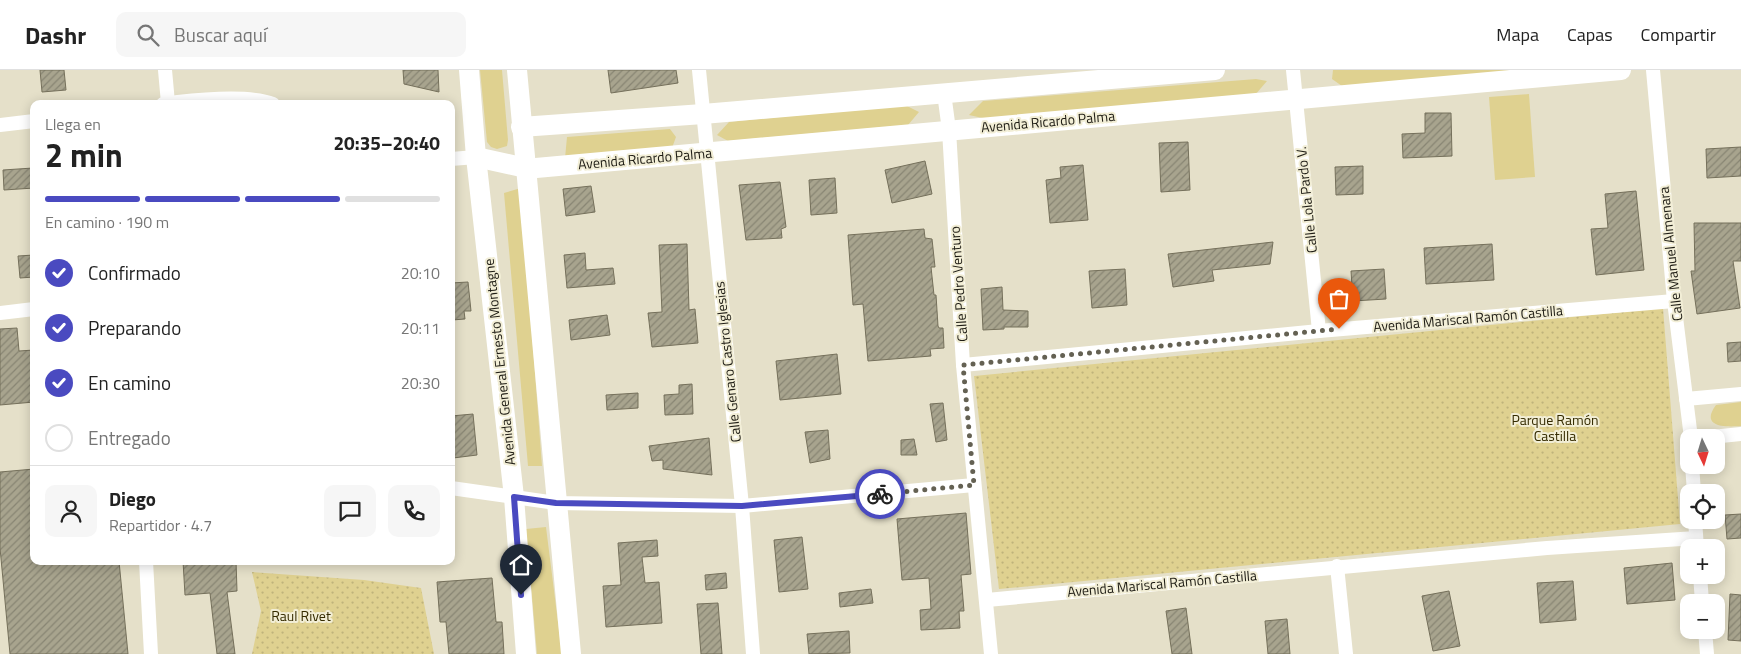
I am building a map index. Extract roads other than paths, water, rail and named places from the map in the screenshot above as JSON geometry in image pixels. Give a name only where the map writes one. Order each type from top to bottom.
[{"type":"main road","name":"Avenida General Ernesto Montagne","points":[[469,70],[476,157],[514,497],[526,654]]},
{"type":"main road","points":[[517,70],[571,654]]},
{"type":"main road","points":[[521,127],[703,114],[1215,70]]},
{"type":"main road","name":"Avenida Ricardo Palma","points":[[476,157],[526,168],[1621,70]]},
{"type":"street","points":[[165,70],[168,100]]},
{"type":"street","name":"Calle Genaro Castro Iglesias","points":[[699,70],[742,506],[753,654]]},
{"type":"street","name":"Calle Lola Pardo V.","points":[[1293,70],[1319,331]]},
{"type":"street","name":"Calle Manuel Almenara","points":[[1652,70],[1674,302],[1690,429]]},
{"type":"street","name":"Calle Pedro Venturo","points":[[944,93],[963,365],[991,654]]},
{"type":"street","points":[[214,100],[248,100]]},
{"type":"street","points":[[0,125],[30,121]]},
{"type":"street","points":[[455,159],[476,157]]},
{"type":"street","name":"Avenida Mariscal Ramón Castilla","points":[[963,365],[1319,331],[1674,302]]},
{"type":"street","points":[[0,313],[30,309]]},
{"type":"street","points":[[1686,399],[1741,394]]},
{"type":"street","points":[[1725,436],[1741,434]]},
{"type":"street","points":[[455,489],[556,503],[742,506],[974,485]]},
{"type":"street","name":"Avenida Mariscal Ramón Castilla","points":[[986,600],[1547,548],[1680,544]]},
{"type":"street","points":[[146,565],[151,654]]},
{"type":"street","points":[[1337,566],[1346,654]]},
{"type":"street","points":[[1706,639],[1707,654]]},
{"type":"park label","name":"Parque Ramón Castilla","points":[[1555,428]]},
{"type":"park label","name":"Raul Rivet","points":[[301,615]]}]
